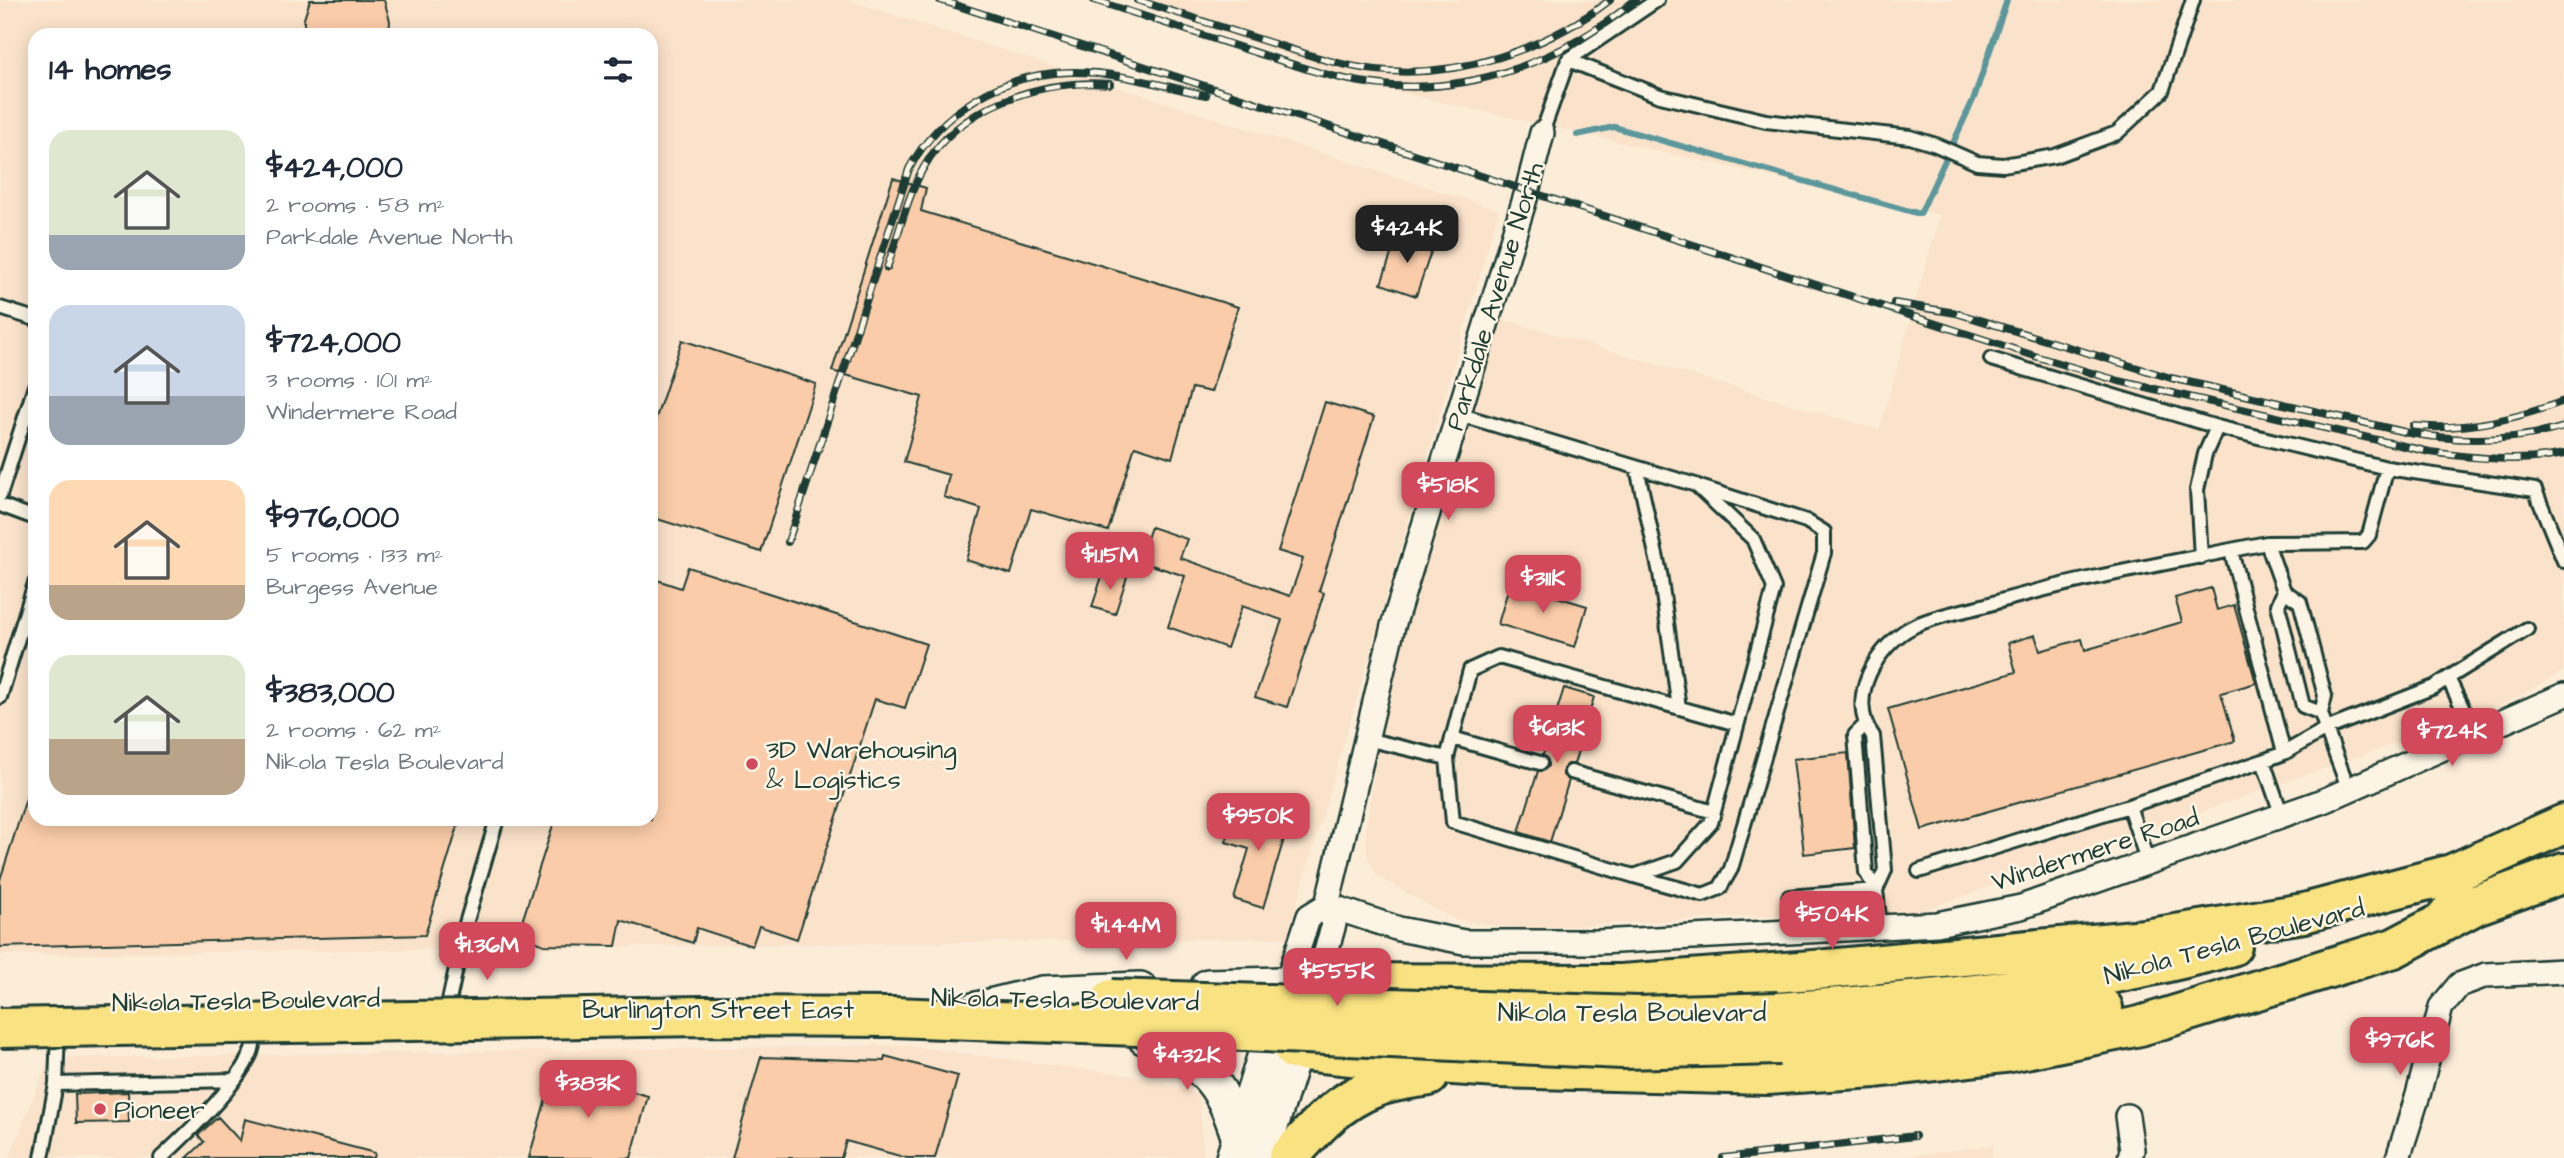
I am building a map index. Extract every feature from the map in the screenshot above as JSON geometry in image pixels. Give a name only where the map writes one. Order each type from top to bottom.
[{"type":"highway","name":"Nikola Tesla Boulevard","points":[[0,1028],[702,1016],[880,1017],[1622,1049],[1778,1029],[1956,998],[2075,981],[2173,962],[2315,924],[2386,900],[2459,872],[2564,824]]},
{"type":"highway","points":[[1291,1016],[1460,985],[1634,983],[1827,969],[2145,939],[2304,913],[2459,872]]},
{"type":"highway","name":"Nikola Tesla Boulevard","points":[[0,1003],[702,991],[1155,1000],[1638,1016],[1778,1029],[1948,1029],[2080,1012],[2180,991],[2472,907],[2564,873]]},
{"type":"highway","points":[[1291,1016],[1409,1062],[1498,1068],[1768,1075],[1876,1068],[2005,1053],[2140,1026],[2394,948],[2472,907]]},
{"type":"highway","points":[[1288,1158],[1313,1129],[1341,1104],[1377,1086],[1434,1075],[1498,1068]]},
{"type":"main road","name":"Burlington Street East","points":[[974,1010],[1043,993],[1291,1016]]},
{"type":"main road","name":"Burlington Street East","points":[[0,1016],[763,1007],[974,1010],[1042,1028],[1146,1038],[1291,1016]]},
{"type":"main road","points":[[1042,1028],[1133,1020],[1291,1016]]},
{"type":"main road","name":"Parkdale Avenue North","points":[[1244,1152],[1291,1016]]},
{"type":"main road","points":[[1146,1038],[1202,1068],[1218,1087],[1228,1105],[1244,1152]]},
{"type":"street","name":"Parkdale Avenue North","points":[[1291,1016],[1334,924],[1327,905],[1393,626],[1527,192],[1542,133]]},
{"type":"street","name":"Windermere Road","points":[[1327,905],[1399,929],[1464,943],[1598,942],[1937,924],[2021,907],[2282,816],[2348,790],[2564,695]]},
{"type":"street","points":[[2398,1158],[2441,1007],[2459,985],[2486,975],[2564,971]]},
{"type":"street","points":[[2127,1116],[2132,1150],[2130,1158]]},
{"type":"lane","points":[[1542,133],[1568,60],[1657,0]]},
{"type":"lane","points":[[1568,60],[1660,96],[1766,121],[1910,136],[1977,163],[2003,165],[2055,156],[2117,133],[2162,91],[2193,0]]},
{"type":"lane","points":[[0,308],[28,317]]},
{"type":"lane","points":[[1991,359],[2217,427],[2387,468],[2535,490],[2564,561]]},
{"type":"lane","points":[[0,495],[28,408]]},
{"type":"lane","points":[[1458,414],[1806,520],[1824,532],[1824,553],[1731,869],[1720,888],[1703,895],[1453,822],[1447,758],[1470,670],[1499,657],[1737,724]]},
{"type":"lane","points":[[2201,557],[2197,490],[2205,454],[2217,427]]},
{"type":"lane","points":[[1637,468],[1660,573],[1679,708]]},
{"type":"lane","points":[[1876,890],[1885,870],[1873,736],[1865,725],[1863,699],[1870,668],[1889,646],[1914,626],[2038,590],[2267,544],[2363,542],[2369,535],[2387,468]]},
{"type":"lane","points":[[1634,876],[1677,861],[1711,823],[1774,588],[1753,539],[1696,485]]},
{"type":"lane","points":[[0,505],[28,515]]},
{"type":"lane","points":[[2267,544],[2284,591],[2300,602],[2325,696],[2321,713],[2348,790]]},
{"type":"lane","points":[[2231,551],[2284,753]]},
{"type":"lane","points":[[2284,591],[2278,605],[2303,706],[2321,713]]},
{"type":"lane","points":[[0,697],[28,606]]},
{"type":"lane","points":[[1919,871],[2129,806],[2284,753],[2326,729],[2434,687],[2527,629]]},
{"type":"lane","points":[[2448,678],[2475,734]]},
{"type":"lane","points":[[1865,725],[1855,734],[1866,872],[1876,890],[1880,926]]},
{"type":"lane","points":[[1452,738],[1540,763]]},
{"type":"lane","points":[[1366,739],[1447,758]]},
{"type":"lane","points":[[2263,761],[2282,816]]},
{"type":"lane","points":[[1571,772],[1714,812]]},
{"type":"lane","points":[[2129,806],[2148,863]]},
{"type":"lane","points":[[447,1010],[465,927],[495,826]]},
{"type":"lane","points":[[1789,897],[1876,890]]},
{"type":"lane","points":[[161,1158],[234,1080],[252,1052],[258,1013]]},
{"type":"lane","points":[[42,1158],[56,1084],[59,1016]]},
{"type":"lane","points":[[56,1084],[234,1080]]},
{"type":"shaded area","points":[[0,0],[848,0],[1499,210],[1287,938],[0,955]]},
{"type":"shaded area","points":[[1129,0],[2564,0],[2564,671],[2501,706],[1918,912],[1736,917],[1513,929],[1453,919],[1377,876],[1367,854],[1366,827],[1386,692],[1418,581],[1502,319],[1879,430],[1940,215],[1379,88]]},
{"type":"shaded area","points":[[901,1045],[1135,1076],[1199,1094],[1204,1158],[9,1158],[49,1058]]},
{"type":"shaded area","points":[[1994,1145],[1991,1158],[1892,1158]]},
{"type":"building","points":[[310,0],[384,0],[390,21],[390,28],[304,28]]},
{"type":"building","points":[[893,178],[926,188],[921,211],[1238,307],[1211,392],[1192,388],[1172,458],[1135,446],[1108,531],[1031,509],[1011,574],[966,560],[981,509],[944,497],[949,475],[904,462],[922,397],[832,371]]},
{"type":"building","points":[[1398,234],[1433,246],[1416,296],[1381,284]]},
{"type":"building","points":[[682,340],[816,384],[761,552],[658,519],[658,412]]},
{"type":"building","points":[[1325,402],[1374,417],[1319,591],[1324,593],[1287,707],[1255,697],[1282,620],[1242,606],[1227,648],[1168,627],[1185,576],[1139,561],[1151,527],[1187,539],[1180,558],[1290,596],[1303,559],[1278,551]]},
{"type":"building","name":"3D Warehousing & Logistics","points":[[688,567],[926,644],[905,708],[875,699],[797,939],[759,926],[752,946],[697,928],[693,943],[621,920],[616,946],[544,945],[518,934],[553,826],[658,826],[658,580],[681,588]]},
{"type":"building","points":[[1104,570],[1127,577],[1115,614],[1092,607]]},
{"type":"building","points":[[1510,583],[1587,606],[1575,647],[1498,624]]},
{"type":"building","points":[[2211,588],[2217,610],[2234,605],[2256,683],[2221,693],[2235,741],[1922,830],[1888,709],[2016,672],[2008,643],[2035,635],[2040,651],[2082,639],[2085,650],[2182,622],[2175,598]]},
{"type":"building","points":[[1564,688],[1594,697],[1574,764],[1568,764],[1563,769],[1563,775],[1569,780],[1550,842],[1519,832],[1538,771],[1543,771],[1548,766],[1548,760],[1543,755]]},
{"type":"building","points":[[1848,753],[1855,848],[1804,854],[1793,759]]},
{"type":"building","points":[[28,792],[28,826],[458,826],[425,935],[0,947],[0,880]]},
{"type":"building","points":[[1262,808],[1291,816],[1263,908],[1234,899],[1249,849],[1226,842],[1234,815],[1258,823]]},
{"type":"building","points":[[885,1056],[958,1076],[935,1158],[907,1158],[846,1141],[841,1158],[732,1158],[761,1057],[884,1061]]},
{"type":"building","points":[[554,1070],[648,1096],[631,1158],[529,1158]]},
{"type":"building","points":[[128,1092],[129,1122],[76,1123],[75,1094]]},
{"type":"building","points":[[218,1117],[240,1141],[245,1119],[375,1153],[374,1158],[187,1158],[204,1142],[198,1135]]},
{"type":"waterway","points":[[1577,135],[1614,127],[1920,214],[1974,98],[2007,0]]},
{"type":"railway","points":[[940,0],[2119,381],[2430,452],[2514,459],[2564,454]]},
{"type":"railway","points":[[1094,0],[1327,75],[1358,82],[1409,87],[1445,85],[1514,69],[1578,40],[1635,0]]},
{"type":"railway","points":[[1137,0],[1335,62],[1376,70],[1407,72],[1469,65],[1499,57],[1558,33],[1610,0]]},
{"type":"railway","points":[[788,542],[909,169],[938,130],[976,99],[1021,79],[1045,74],[1104,74],[1206,95]]},
{"type":"railway","points":[[887,268],[918,178],[939,145],[958,127],[980,112],[1030,92],[1057,86],[1110,84]]},
{"type":"railway","points":[[1894,303],[1956,313],[2171,378],[2409,433],[2487,439],[2526,436],[2564,427]]},
{"type":"railway","points":[[2413,426],[2452,427],[2490,422],[2564,401]]},
{"type":"railway","points":[[1723,1158],[1915,1136]]},
{"type":"place","name":"3D Warehousing & Logistics","points":[[752,764]]},
{"type":"place","name":"Pioneer","points":[[100,1109]]}]
